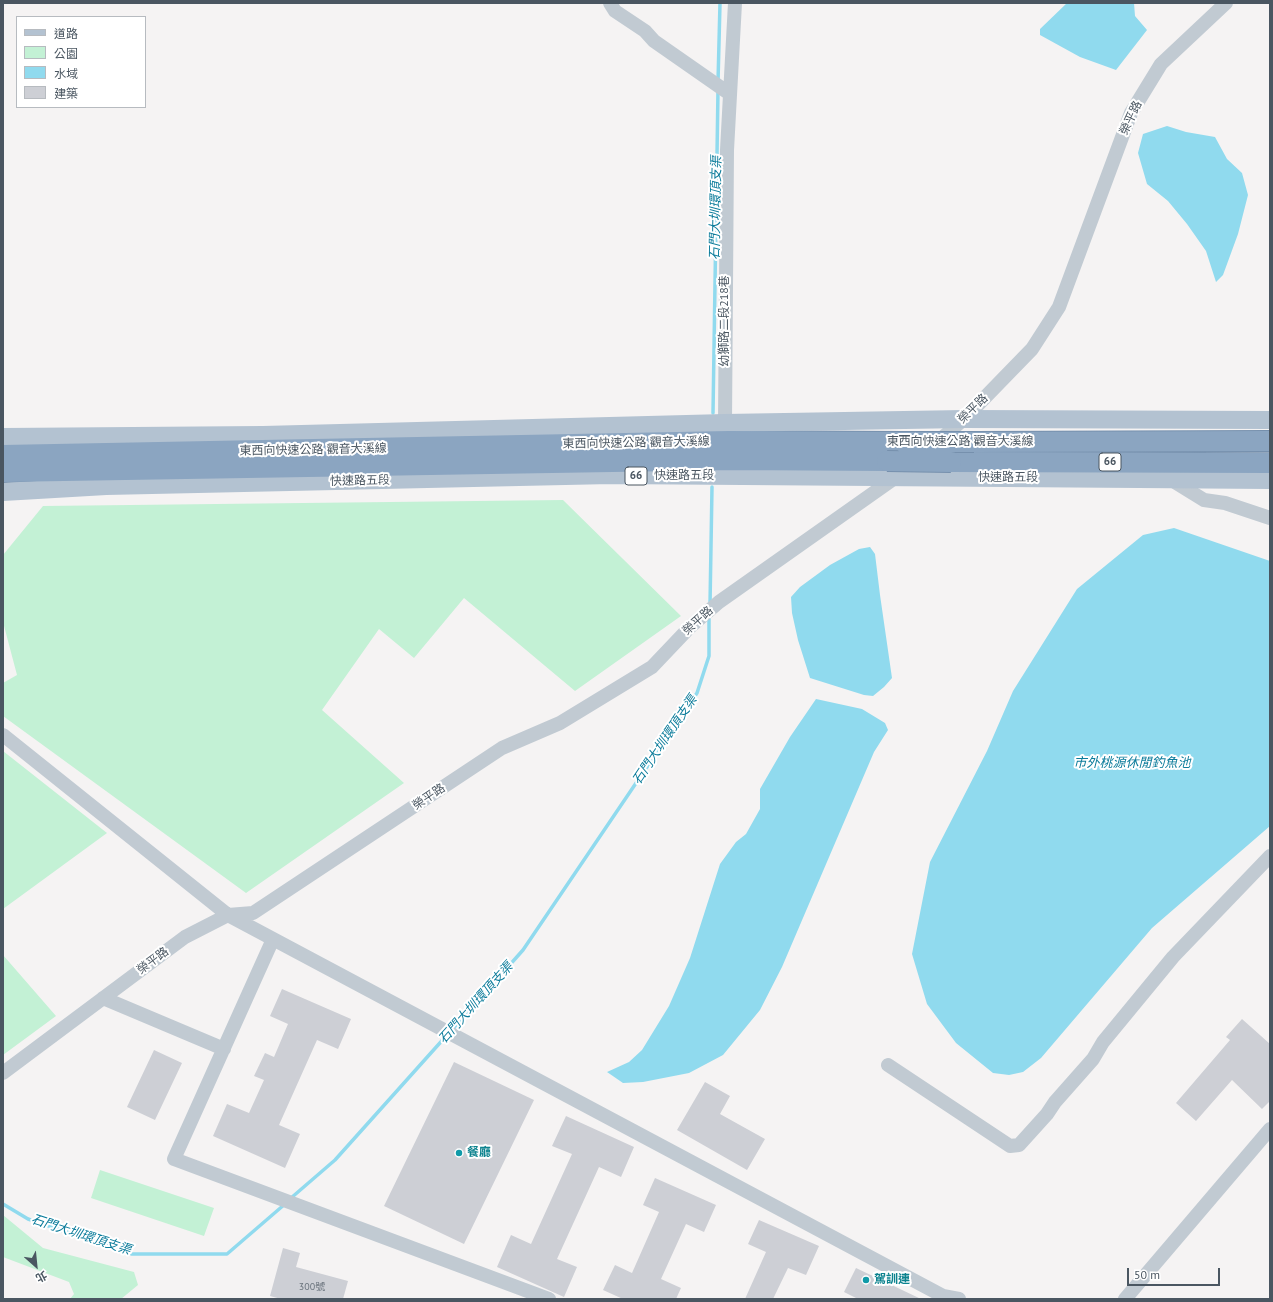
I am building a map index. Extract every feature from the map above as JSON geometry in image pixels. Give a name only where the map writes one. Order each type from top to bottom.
[{"type":"highway","name":"東西向快速公路 觀音大溪線","points":[[3,455],[903,442],[1270,441]]},
{"type":"highway","name":"東西向快速公路 觀音大溪線","points":[[3,472],[715,445],[892,469],[1270,462]]},
{"type":"main road","name":"66","points":[[3,437],[263,435],[715,445],[964,419],[1270,420]]},
{"type":"main road","name":"快速路五段","points":[[3,492],[106,486],[892,469],[1170,479],[1270,480]]},
{"type":"street","points":[[610,3],[615,11],[645,31],[654,41],[722,89]]},
{"type":"street","name":"幼獅路二段218巷","points":[[715,445],[727,150],[722,89],[735,3]]},
{"type":"street","name":"榮平路","points":[[3,1074],[185,937],[228,915],[253,913],[502,748],[560,723],[652,667],[690,627],[719,602],[892,469],[964,419],[1032,349],[1058,307],[1131,114],[1161,64],[1226,3]]},
{"type":"street","points":[[1170,479],[1204,500],[1225,503],[1270,518]]},
{"type":"street","points":[[3,734],[228,915],[943,1296],[958,1299]]},
{"type":"street","points":[[888,1065],[1010,1146],[1019,1145],[1093,1059],[1103,1042],[1173,957],[1270,856]]},
{"type":"street","points":[[273,939],[174,1159],[549,1299]]},
{"type":"street","points":[[103,998],[224,1049]]},
{"type":"street","points":[[1125,1299],[1270,1129]]},
{"type":"green space","points":[[563,500],[681,616],[575,691],[464,598],[414,658],[379,629],[322,710],[404,783],[246,893],[3,716],[3,683],[17,675],[3,622],[3,555],[43,506]]},
{"type":"green space","points":[[3,751],[107,833],[3,909]]},
{"type":"green space","points":[[3,955],[56,1016],[3,1055]]},
{"type":"green space","points":[[100,1170],[214,1208],[204,1236],[91,1198]]},
{"type":"green space","points":[[3,1215],[43,1248],[134,1272],[138,1285],[121,1299],[70,1299],[74,1294],[69,1282],[3,1257]]},
{"type":"water","points":[[1067,3],[1134,3],[1135,16],[1147,30],[1116,70],[1080,57],[1040,35],[1040,29]]},
{"type":"water","points":[[1167,126],[1186,132],[1215,137],[1227,159],[1242,173],[1248,195],[1238,234],[1223,275],[1216,282],[1206,251],[1187,224],[1168,201],[1147,184],[1138,153],[1143,134]]},
{"type":"water","name":"市外桃源休閒釣魚池","points":[[1174,528],[1270,561],[1270,826],[1152,928],[1041,1058],[1023,1072],[1009,1075],[993,1073],[956,1043],[927,1004],[912,954],[930,862],[987,751],[1013,691],[1077,589],[1143,535]]},
{"type":"water","points":[[870,547],[875,554],[892,678],[873,696],[864,695],[810,678],[798,640],[792,613],[791,597],[800,587],[830,565],[859,549]]},
{"type":"water","points":[[816,699],[862,709],[885,723],[888,730],[874,752],[782,967],[760,1010],[723,1055],[689,1073],[643,1082],[623,1083],[607,1072],[629,1062],[642,1050],[669,1006],[690,958],[720,864],[736,842],[746,834],[760,809],[760,789],[790,737]]},
{"type":"building","points":[[282,989],[351,1019],[338,1049],[317,1040],[279,1125],[300,1134],[285,1168],[213,1136],[227,1104],[249,1113],[264,1080],[254,1076],[265,1053],[274,1057],[288,1024],[270,1016]]},
{"type":"building","points":[[1242,1019],[1270,1044],[1270,1101],[1262,1109],[1232,1080],[1196,1121],[1176,1103],[1230,1040],[1226,1037]]},
{"type":"building","points":[[154,1050],[182,1063],[155,1120],[127,1107]]},
{"type":"building","name":"餐廳","points":[[454,1062],[534,1100],[464,1244],[384,1206]]},
{"type":"building","points":[[705,1082],[730,1096],[720,1114],[765,1139],[747,1170],[677,1130]]},
{"type":"building","points":[[566,1116],[634,1147],[621,1177],[599,1167],[557,1259],[577,1267],[564,1297],[497,1267],[511,1235],[531,1244],[572,1154],[552,1146]]},
{"type":"building","points":[[655,1178],[716,1205],[704,1232],[686,1224],[661,1279],[681,1288],[676,1299],[623,1299],[603,1290],[615,1265],[632,1273],[659,1212],[643,1205]]},
{"type":"building","points":[[759,1220],[819,1246],[806,1275],[788,1268],[773,1299],[745,1299],[766,1252],[748,1244]]},
{"type":"building","points":[[283,1248],[300,1253],[296,1267],[348,1281],[343,1299],[281,1299],[270,1296]]},
{"type":"building","name":"駕訓連","points":[[856,1268],[921,1299],[858,1299],[844,1292]]},
{"type":"waterway","name":"石門大圳環頂支渠","points":[[718,82],[720,3]]},
{"type":"waterway","name":"石門大圳環頂支渠","points":[[713,413],[718,90]]},
{"type":"waterway","name":"石門大圳環頂支渠","points":[[710,605],[712,487]]},
{"type":"waterway","name":"石門大圳環頂支渠","points":[[451,1031],[523,950],[697,693],[709,656],[709,615]]},
{"type":"waterway","name":"石門大圳環頂支渠","points":[[291,1198],[335,1160],[447,1035]]},
{"type":"waterway","name":"石門大圳環頂支渠","points":[[3,1204],[28,1219],[132,1254],[227,1254],[285,1204]]},
{"type":"place","name":"餐廳","points":[[459,1153]]},
{"type":"place","name":"駕訓連","points":[[866,1280]]}]
